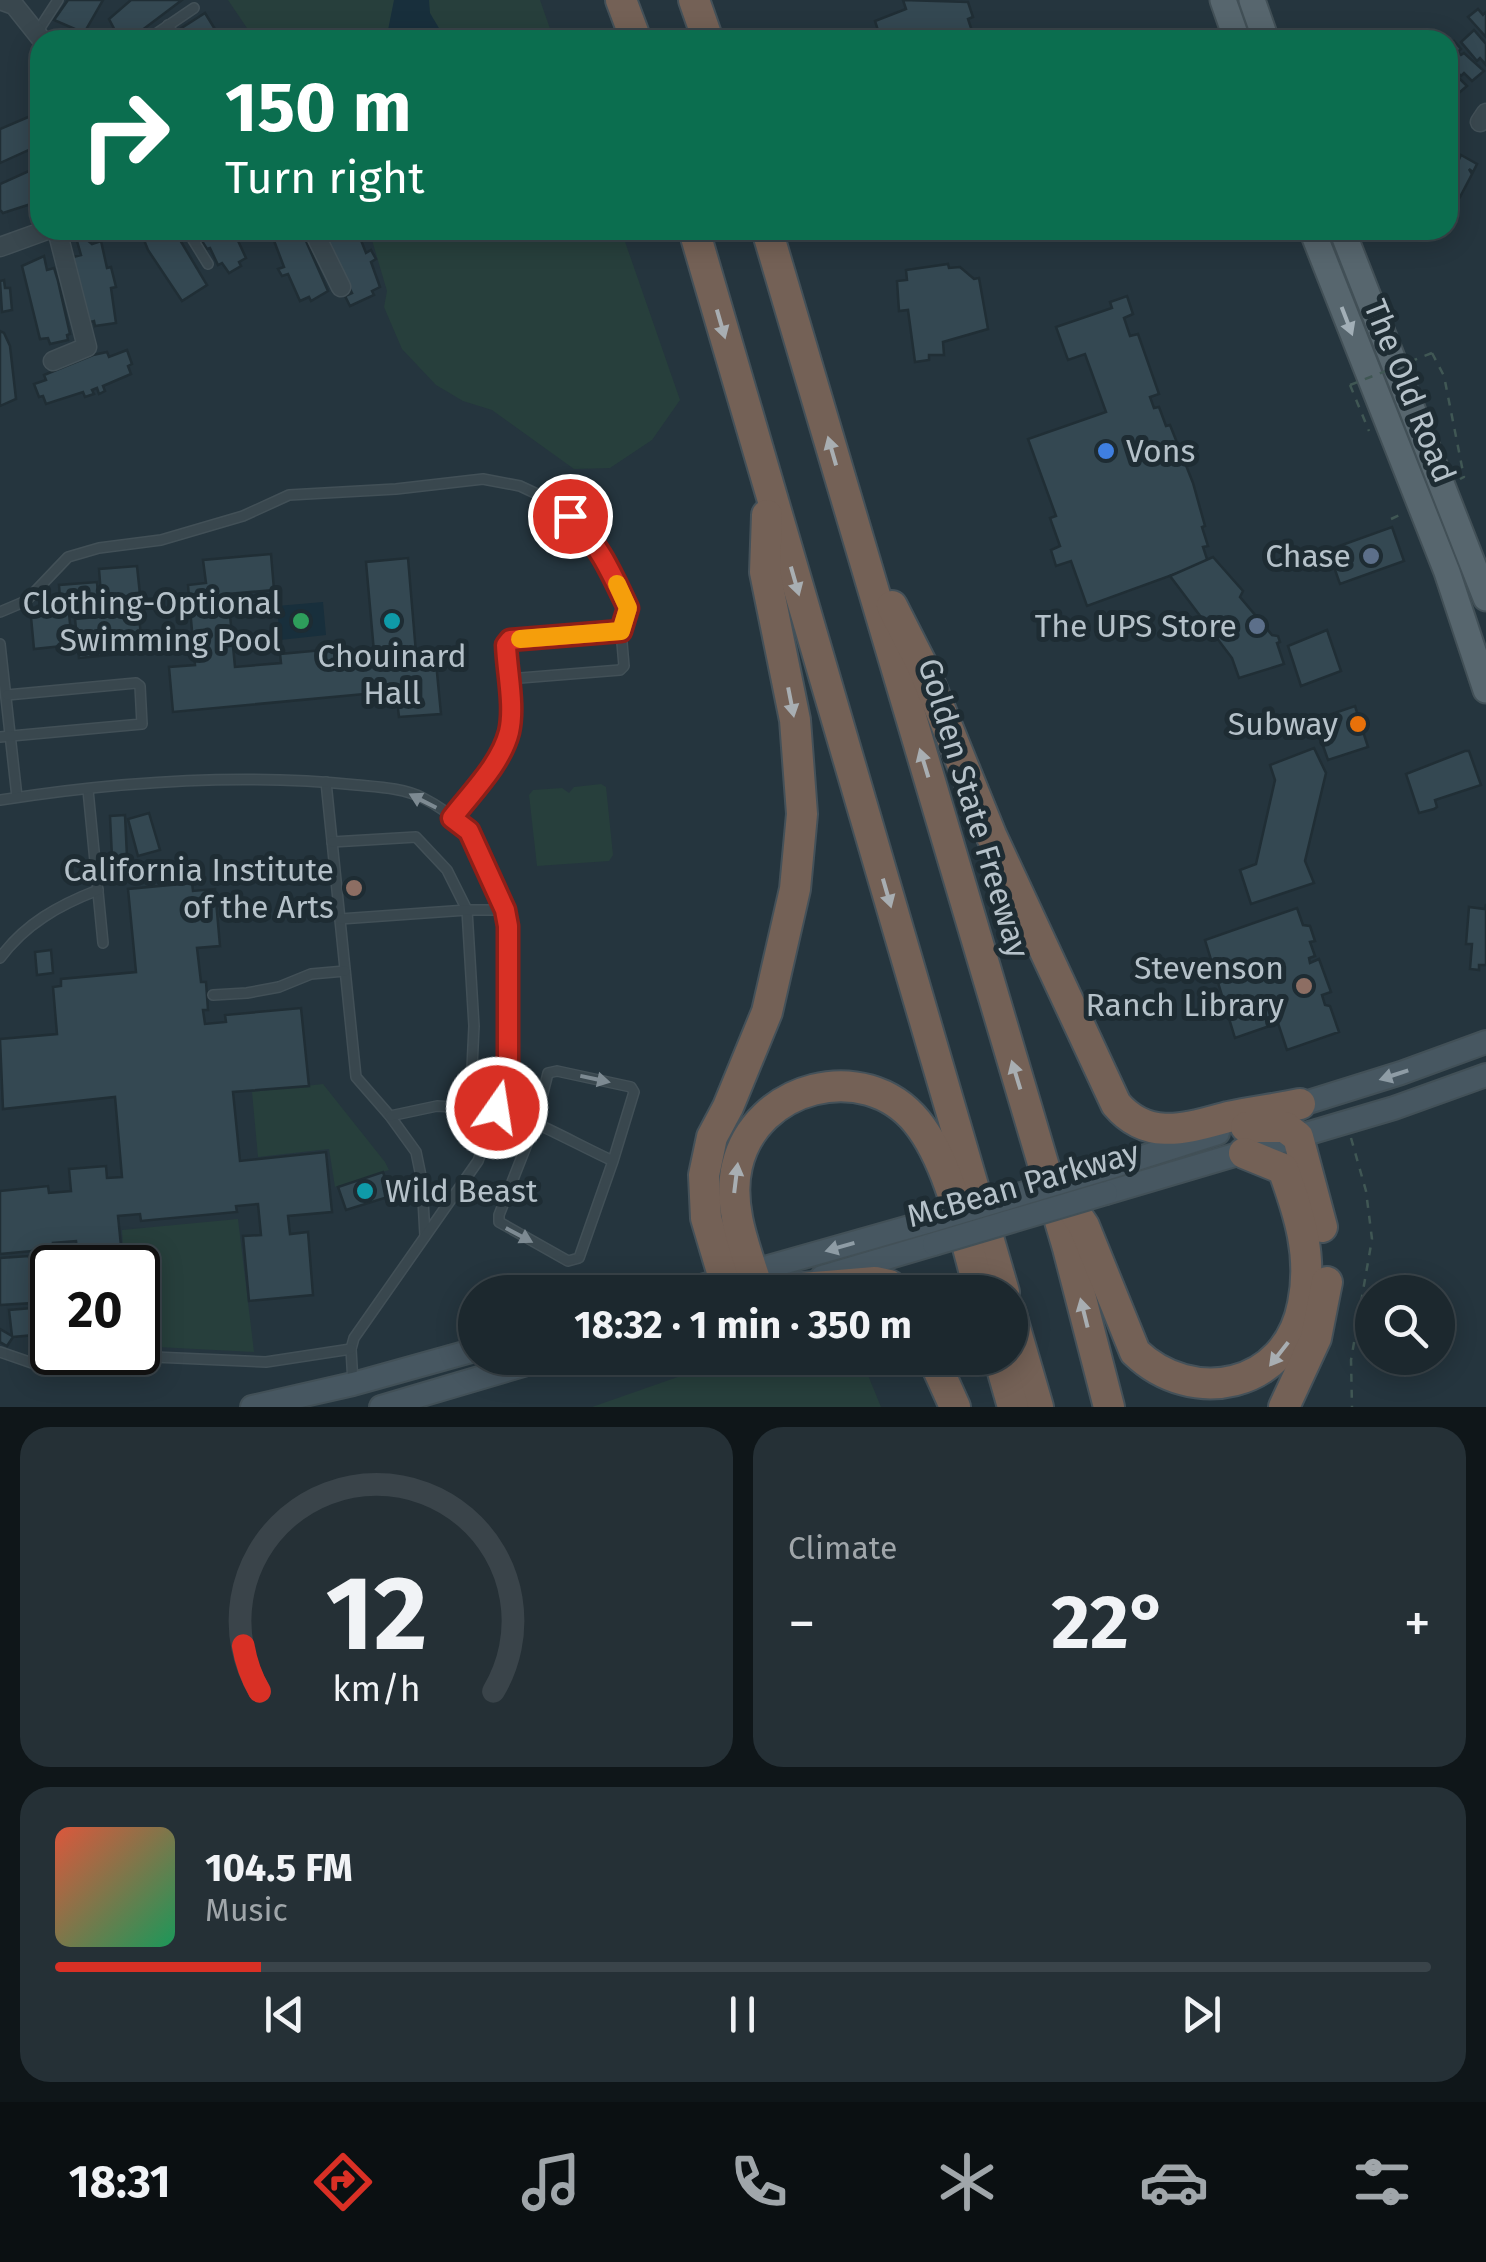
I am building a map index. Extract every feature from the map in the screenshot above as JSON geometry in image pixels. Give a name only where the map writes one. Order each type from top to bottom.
[{"type":"highway","points":[[621,0],[632,30]]},
{"type":"highway","points":[[694,0],[704,30]]},
{"type":"highway","points":[[697,240],[999,1275]]},
{"type":"highway","name":"Golden State Freeway","points":[[770,240],[1044,1168],[1110,1407]]},
{"type":"highway","points":[[722,1275],[706,1218],[704,1175],[712,1137],[767,1012],[795,889],[802,814],[795,720],[765,572],[768,487]]},
{"type":"highway","points":[[858,540],[923,667],[991,836],[1124,1115],[1147,1126],[1174,1131],[1300,1104]]},
{"type":"highway","points":[[760,1275],[735,1206],[734,1185],[743,1147],[756,1126],[787,1100],[824,1086],[850,1085],[878,1092],[900,1104],[925,1135],[951,1192],[975,1275]]},
{"type":"highway","points":[[1239,1140],[1271,1125],[1285,1127],[1298,1137],[1324,1232],[1326,1294],[1316,1338],[1284,1407]]},
{"type":"highway","points":[[1044,1168],[1084,1226],[1135,1352],[1146,1365],[1178,1384],[1212,1388],[1242,1383],[1272,1365],[1296,1327],[1306,1283],[1306,1247],[1283,1169],[1239,1140]]},
{"type":"highway","points":[[1028,1373],[1038,1407]]},
{"type":"highway","points":[[940,1375],[954,1407]]},
{"type":"highway","points":[[1004,1375],[1014,1407]]},
{"type":"main road","points":[[1223,0],[1234,30]]},
{"type":"main road","points":[[1252,0],[1262,30]]},
{"type":"main road","name":"The Old Road","points":[[1316,240],[1447,572],[1486,690]]},
{"type":"main road","name":"The Old Road","points":[[1346,240],[1486,598]]},
{"type":"main road","name":"McBean Parkway","points":[[801,1275],[1239,1140],[1300,1104],[1486,1042]]},
{"type":"main road","points":[[1298,1137],[1486,1075]]},
{"type":"main road","points":[[252,1407],[458,1355]]},
{"type":"main road","points":[[381,1407],[489,1375]]},
{"type":"main road","points":[[331,1407],[353,1384]]},
{"type":"street","points":[[0,0],[14,5],[35,30]]},
{"type":"street","points":[[0,248],[30,237]]},
{"type":"street","points":[[53,361],[88,347],[60,240]]},
{"type":"street","points":[[318,240],[341,286]]},
{"type":"lane","points":[[43,30],[58,0]]},
{"type":"lane","points":[[162,30],[194,8]]},
{"type":"lane","points":[[168,26],[171,30]]},
{"type":"lane","points":[[193,240],[208,264]]},
{"type":"lane","points":[[0,612],[26,601],[68,558],[99,548],[162,540],[242,516],[290,496],[484,479],[520,486],[554,502],[586,531],[601,552],[628,608],[621,631],[624,666],[620,670],[507,680]]},
{"type":"lane","points":[[452,818],[500,753],[508,733],[506,645],[510,640],[621,631]]},
{"type":"lane","points":[[0,644],[7,695],[5,737],[17,797]]},
{"type":"lane","points":[[5,737],[142,724],[144,718],[140,686],[136,683],[7,695]]},
{"type":"lane","points":[[0,800],[244,779],[326,782],[388,788],[422,797],[469,831],[505,910],[508,926],[508,1075],[478,1162],[364,1323],[351,1350],[353,1384]]},
{"type":"lane","points":[[326,782],[356,1078],[416,1152],[422,1181],[424,1236]]},
{"type":"lane","points":[[88,790],[103,943]]},
{"type":"lane","points":[[332,842],[416,837],[447,870],[467,910],[474,1026],[472,1068],[462,1106]]},
{"type":"lane","points":[[0,958],[14,938],[45,915],[98,890]]},
{"type":"lane","points":[[340,919],[505,910]]},
{"type":"lane","points":[[213,995],[279,986],[311,974],[345,971]]},
{"type":"lane","points":[[556,1071],[631,1087],[634,1092],[579,1258],[568,1261],[499,1222],[536,1121],[548,1073],[556,1071]]},
{"type":"lane","points":[[390,1116],[437,1106],[497,1109],[536,1121],[548,1131],[613,1161]]},
{"type":"lane","points":[[0,1352],[35,1364],[109,1355],[246,1362],[351,1350]]},
{"type":"path","points":[[1350,386],[1432,352],[1444,376],[1464,477],[1460,480]]},
{"type":"path","points":[[1390,519],[1403,513]]},
{"type":"path","points":[[1346,1122],[1366,1191],[1372,1239],[1351,1360],[1352,1407]]},
{"type":"green space","points":[[228,0],[540,0],[550,30],[248,30]]},
{"type":"green space","points":[[372,240],[624,240],[680,400],[652,440],[610,468],[574,469],[492,410],[463,401],[436,385],[402,349],[384,307],[387,291]]},
{"type":"green space","points":[[574,787],[606,787],[613,855],[609,861],[537,866],[529,795],[533,790],[562,788],[569,793]]},
{"type":"green space","points":[[323,1084],[389,1170],[335,1187],[329,1149],[258,1157],[252,1092]]},
{"type":"green space","points":[[238,1219],[254,1352],[160,1347],[160,1245],[123,1245],[122,1230]]},
{"type":"green space","points":[[683,1375],[868,1375],[881,1407],[592,1407]]},
{"type":"water","points":[[394,0],[429,0],[430,13],[440,30],[388,30]]},
{"type":"water","name":"Clothing-Optional Swimming Pool","points":[[323,602],[326,635],[280,640],[277,606]]},
{"type":"building","points":[[68,0],[103,0],[86,30],[54,20]]},
{"type":"building","points":[[131,0],[182,0],[142,30],[115,30],[109,19]]},
{"type":"building","points":[[903,0],[968,2],[973,17],[968,19],[972,30],[878,30],[875,21],[906,9]]},
{"type":"building","points":[[1478,9],[1483,15],[1486,12],[1486,37],[1468,17]]},
{"type":"building","points":[[205,13],[215,30],[180,30]]},
{"type":"building","points":[[1474,30],[1486,44],[1486,65],[1480,58],[1477,61],[1461,42]]},
{"type":"building","points":[[1458,52],[1484,71],[1472,81],[1464,73],[1461,76]]},
{"type":"building","points":[[1458,77],[1467,86],[1458,94]]},
{"type":"building","points":[[30,116],[30,150],[0,163],[0,129]]},
{"type":"building","points":[[1461,155],[1477,164],[1473,172],[1469,169],[1472,174],[1460,197],[1458,196]]},
{"type":"building","points":[[30,170],[30,204],[3,213],[0,184]]},
{"type":"building","points":[[144,240],[180,240],[207,285],[182,301]]},
{"type":"building","points":[[201,240],[238,240],[246,258],[229,273]]},
{"type":"building","points":[[274,240],[306,240],[328,291],[311,301],[309,297],[300,301],[288,274],[282,276],[278,269],[284,267]]},
{"type":"building","points":[[326,240],[361,240],[366,253],[371,250],[376,259],[371,262],[380,287],[372,291],[374,295],[350,306],[345,296],[352,293]]},
{"type":"building","points":[[77,241],[101,241],[116,287],[111,288],[116,323],[87,323],[73,257],[81,255]]},
{"type":"building","points":[[44,256],[47,270],[54,268],[70,334],[68,340],[50,344],[48,338],[40,339],[22,266]]},
{"type":"building","points":[[948,264],[949,268],[960,267],[974,279],[979,278],[988,329],[943,342],[944,355],[929,355],[929,360],[915,362],[908,310],[899,311],[897,281],[907,280],[906,270]]},
{"type":"building","points":[[4,280],[5,288],[10,288],[12,310],[2,312],[0,281]]},
{"type":"building","name":"Vons","points":[[1127,296],[1133,314],[1124,318],[1130,336],[1138,334],[1159,394],[1150,397],[1154,408],[1159,407],[1166,426],[1170,425],[1193,483],[1205,526],[1202,527],[1208,546],[1203,547],[1208,562],[1087,606],[1071,561],[1056,566],[1051,550],[1060,546],[1050,518],[1056,516],[1028,439],[1106,412],[1085,354],[1068,360],[1056,327],[1112,308],[1110,302]]},
{"type":"building","points":[[0,331],[10,346],[16,399],[0,406]]},
{"type":"building","points":[[127,350],[131,374],[103,386],[105,391],[99,394],[97,388],[85,397],[83,392],[46,404],[43,396],[39,397],[34,384],[46,380],[44,375],[93,355],[107,352],[109,357]]},
{"type":"building","points":[[1392,527],[1404,561],[1340,584],[1328,550]]},
{"type":"building","name":"Chouinard Hall","points":[[271,554],[274,590],[228,594],[235,667],[281,663],[280,654],[334,649],[335,656],[374,652],[366,562],[408,558],[416,653],[435,652],[441,714],[399,717],[396,691],[173,712],[169,667],[195,665],[188,585],[206,583],[203,560]]},
{"type":"building","points":[[1213,557],[1243,591],[1240,597],[1272,635],[1278,636],[1284,664],[1239,678],[1232,658],[1170,576]]},
{"type":"building","points":[[137,566],[141,604],[102,608],[99,569]]},
{"type":"building","points":[[97,582],[99,608],[61,611],[59,585]]},
{"type":"building","points":[[69,613],[72,645],[34,649],[31,617]]},
{"type":"building","points":[[139,613],[142,652],[79,658],[75,619]]},
{"type":"building","points":[[1327,630],[1341,671],[1301,686],[1288,646]]},
{"type":"building","points":[[1355,706],[1368,747],[1328,760],[1314,720]]},
{"type":"building","points":[[1314,748],[1326,773],[1305,861],[1314,883],[1251,904],[1240,870],[1256,864],[1275,780],[1270,765]]},
{"type":"building","points":[[1469,751],[1481,785],[1435,800],[1437,807],[1419,813],[1406,774]]},
{"type":"building","points":[[149,813],[160,850],[138,856],[128,819]]},
{"type":"building","points":[[125,815],[127,857],[112,857],[110,816]]},
{"type":"building","points":[[192,883],[193,891],[215,889],[220,946],[197,948],[201,982],[206,982],[205,1024],[226,1022],[225,1015],[301,1008],[309,1086],[233,1092],[240,1161],[326,1152],[332,1212],[288,1216],[290,1234],[308,1232],[313,1295],[249,1301],[243,1236],[261,1235],[258,1204],[236,1206],[237,1212],[141,1221],[140,1214],[118,1216],[121,1245],[76,1245],[76,1241],[30,1245],[30,1251],[0,1254],[0,1191],[48,1186],[49,1193],[71,1191],[69,1169],[106,1166],[107,1178],[122,1177],[115,1097],[3,1109],[0,1039],[57,1034],[53,987],[61,986],[61,979],[136,972],[128,889]]},
{"type":"building","points":[[1486,904],[1486,965],[1479,965],[1479,970],[1470,969],[1472,944],[1466,944],[1469,907],[1485,909]]},
{"type":"building","points":[[1297,908],[1303,925],[1310,926],[1315,956],[1309,958],[1310,963],[1319,959],[1331,992],[1322,995],[1339,1032],[1287,1050],[1278,1023],[1235,1038],[1205,940]]},
{"type":"building","points":[[51,950],[53,973],[37,975],[35,952]]},
{"type":"building","name":"Wild Beast","points":[[383,1172],[391,1196],[346,1210],[338,1187]]},
{"type":"building","points":[[29,1256],[30,1303],[0,1305],[0,1258]]},
{"type":"building","points":[[30,1308],[30,1335],[13,1337],[7,1346],[0,1342],[0,1329],[12,1336],[9,1310]]},
{"type":"slow traffic","points":[[520,639],[621,631],[628,608],[617,584]]},
{"type":"place","name":"Vons","points":[[1106,451]]},
{"type":"place","name":"Chase","points":[[1371,556]]},
{"type":"place","name":"Clothing-Optional Swimming Pool","points":[[301,621]]},
{"type":"place","name":"Chouinard Hall","points":[[392,621]]},
{"type":"place","name":"The UPS Store","points":[[1257,626]]},
{"type":"place","name":"Subway","points":[[1358,724]]},
{"type":"place","name":"California Institute of the Arts","points":[[354,888]]},
{"type":"place","name":"Stevenson Ranch Library","points":[[1304,986]]},
{"type":"place","name":"Wild Beast","points":[[365,1191]]},
{"type":"route","points":[[497,1108],[508,1075],[508,926],[505,910],[469,831],[452,818],[500,753],[508,733],[506,645],[510,640],[621,631],[628,608],[601,552],[570,516]]}]
